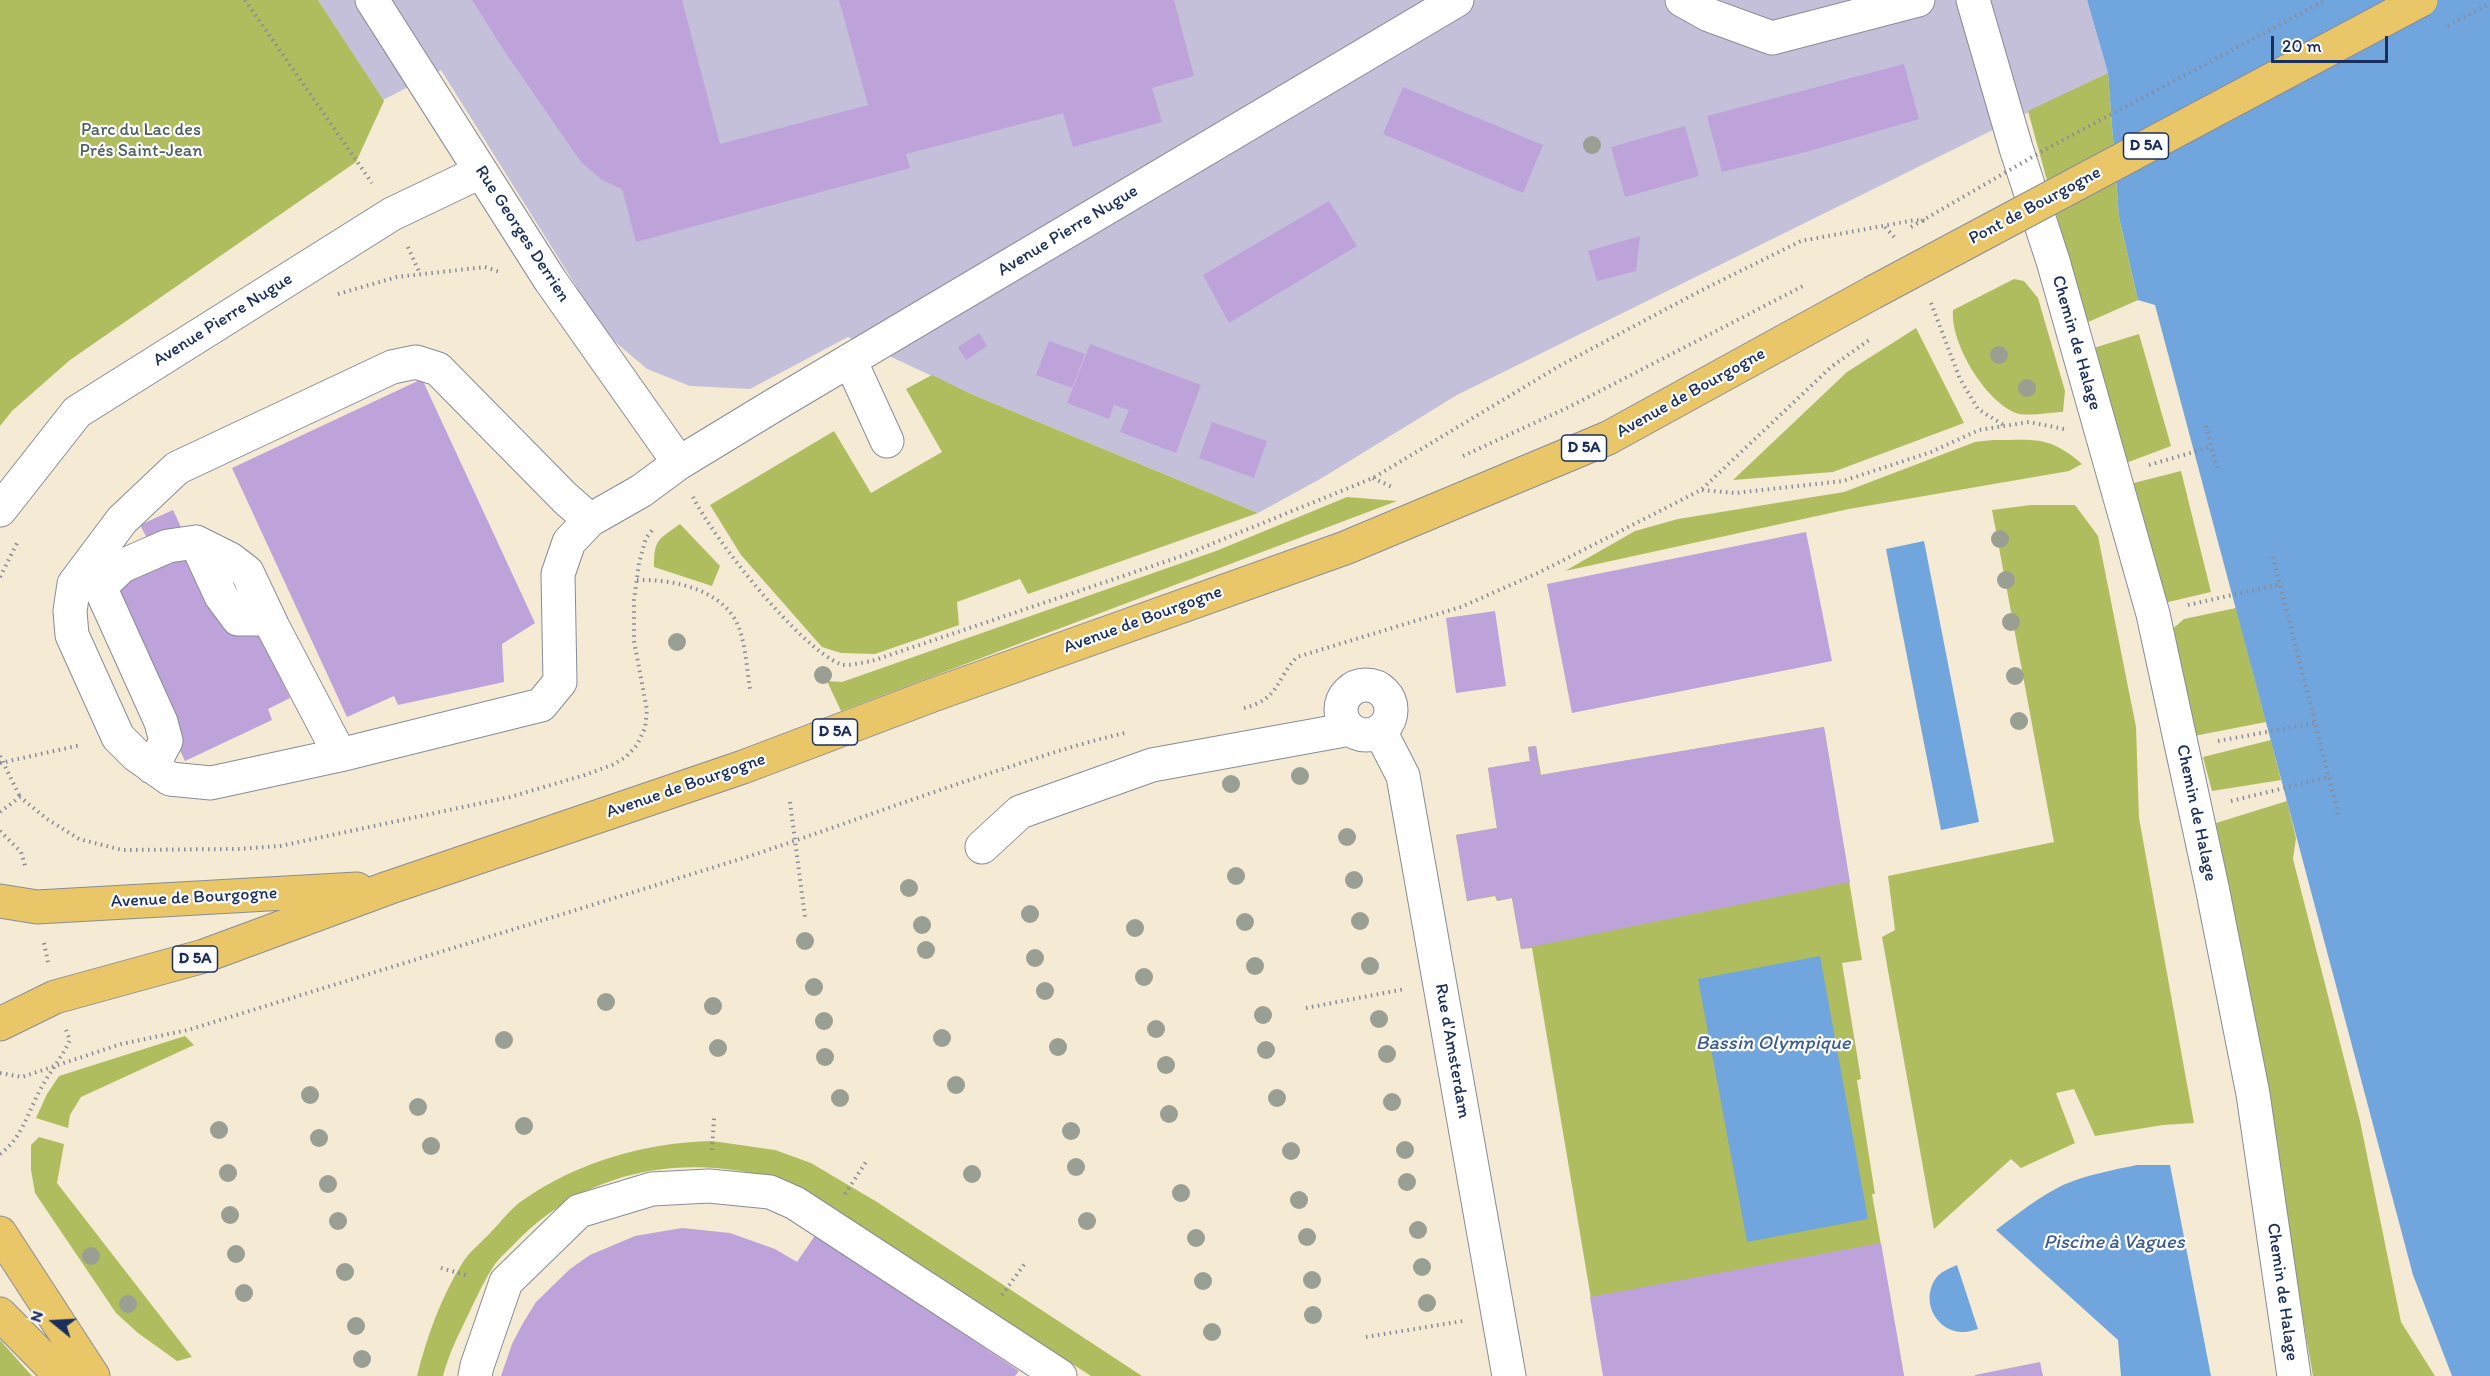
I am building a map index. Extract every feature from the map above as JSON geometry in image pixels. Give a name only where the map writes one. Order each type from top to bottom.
[{"type":"main road","name":"Pont de Bourgogne","points":[[1872,293],[2421,0]]},
{"type":"main road","name":"Avenue de Bourgogne","points":[[0,1024],[55,997],[204,956],[388,888],[743,767],[933,694],[1345,548],[1608,438],[1872,293]]},
{"type":"main road","name":"Avenue de Bourgogne","points":[[0,901],[37,907],[388,888]]},
{"type":"main road","points":[[0,1233],[93,1376]]},
{"type":"main road","points":[[0,1314],[61,1376]]},
{"type":"street","name":"Rue Georges Derrien","points":[[372,0],[550,280],[679,463]]},
{"type":"street","name":"Avenue Pierre Nugue","points":[[118,737],[152,767],[170,779],[211,783],[340,755],[541,705],[560,682],[558,574],[569,542],[590,520],[641,491],[679,463],[850,360],[1458,0]]},
{"type":"street","points":[[1682,0],[1709,15],[1772,38],[1918,0]]},
{"type":"street","name":"Chemin de Halage","points":[[1973,0],[2016,148],[2053,261],[2152,614],[2212,887],[2253,1094],[2294,1376]]},
{"type":"street","name":"Avenue Pierre Nugue","points":[[0,510],[76,412],[392,214],[480,172]]},
{"type":"street","points":[[850,360],[887,441]]},
{"type":"street","points":[[118,737],[72,635],[70,611],[75,584],[115,529],[177,468],[392,367],[416,362],[438,369],[565,498],[590,520]]},
{"type":"street","points":[[152,767],[166,741],[161,722],[100,587],[122,566],[168,546],[196,542],[230,559],[247,572],[340,755]]},
{"type":"street","name":"Rue d'Amsterdam","points":[[982,847],[1020,812],[1152,765],[1365,730],[1403,776],[1509,1376]]},
{"type":"street","points":[[476,1376],[477,1366],[506,1282],[579,1211],[652,1189],[709,1186],[770,1192],[795,1203],[1060,1376]]},
{"type":"path","points":[[245,0],[392,214],[420,274]]},
{"type":"path","points":[[1884,243],[2048,148],[2326,0]]},
{"type":"path","points":[[1884,226],[1899,241]]},
{"type":"path","points":[[694,500],[737,563],[805,640],[826,656],[843,665],[872,661],[1182,556],[1373,478],[1561,365],[1801,240],[1869,230]]},
{"type":"path","points":[[1456,459],[1571,406],[1814,280]]},
{"type":"path","points":[[1929,294],[1939,328],[1960,378],[1978,409],[2005,426]]},
{"type":"path","points":[[1235,710],[1265,701],[1279,686],[1286,669],[1298,657],[1461,607],[1540,572],[1701,490],[1832,367],[1875,336]]},
{"type":"path","points":[[1701,490],[1735,493],[1843,481],[1931,452],[1979,430],[2029,422],[2073,431],[2105,448]]},
{"type":"path","points":[[2206,426],[2217,468]]},
{"type":"path","points":[[2158,462],[2211,447]]},
{"type":"path","points":[[1373,478],[1393,488],[1404,483]]},
{"type":"path","points":[[2273,557],[2339,817]]},
{"type":"path","points":[[637,580],[682,585],[705,593],[728,608],[741,632],[750,689]]},
{"type":"path","points":[[2188,605],[2281,584]]},
{"type":"path","points":[[2226,740],[2315,723]]},
{"type":"path","points":[[0,1073],[22,1077],[121,1044],[189,1030],[794,841],[941,789],[1095,739],[1130,732]]},
{"type":"path","points":[[2,762],[118,737]]},
{"type":"path","points":[[0,756],[20,797]]},
{"type":"path","points":[[2236,800],[2329,777]]},
{"type":"path","points":[[790,802],[805,917]]},
{"type":"path","points":[[1306,1008],[1383,993]]},
{"type":"path","points":[[712,1141],[714,1118]]},
{"type":"path","points":[[851,1185],[866,1162]]},
{"type":"path","points":[[1007,1287],[1026,1262]]},
{"type":"path","points":[[441,1268],[458,1273]]},
{"type":"path","points":[[1366,1337],[1446,1324]]},
{"type":"shaded area","points":[[318,0],[2087,0],[2108,73],[1457,395],[1322,478],[1258,513],[971,394],[848,337],[750,389],[690,386],[647,369],[606,334],[441,70],[383,100]]},
{"type":"green space","name":"Parc du Lac des Prés Saint-Jean","points":[[0,0],[318,0],[384,101],[356,162],[70,360],[12,411],[0,426]]},
{"type":"green space","points":[[2108,73],[2119,217],[2138,300],[2086,323],[2028,111]]},
{"type":"green space","points":[[2014,279],[2024,281],[2038,298],[2065,391],[2063,412],[2020,414],[2004,406],[1982,384],[1963,354],[1957,338],[1953,310]]},
{"type":"green space","points":[[1916,328],[1964,423],[1833,472],[1733,480],[1847,372]]},
{"type":"green space","points":[[2139,334],[2171,446],[2118,466],[2087,350]]},
{"type":"green space","points":[[932,375],[971,394],[1258,513],[1028,594],[1020,579],[957,602],[959,625],[875,654],[841,653],[822,647],[741,555],[710,505],[834,431],[871,493],[942,452],[906,389]]},
{"type":"green space","points":[[2041,441],[2060,448],[2082,464],[2069,471],[1849,509],[1565,571],[1635,531],[1678,519],[1844,492],[1975,442]]},
{"type":"green space","points":[[2181,471],[2211,592],[2160,604],[2126,485]]},
{"type":"green space","points":[[1347,497],[1397,501],[841,711],[827,681],[842,682],[1216,551]]},
{"type":"green space","points":[[2031,505],[2075,505],[2098,536],[2136,727],[2139,818],[2194,1123],[2163,1125],[2095,1136],[2074,1089],[2056,1093],[2075,1143],[2021,1168],[2011,1159],[1934,1229],[1882,937],[1895,930],[1888,876],[2054,842],[1992,510]]},
{"type":"green space","points":[[680,524],[720,566],[712,586],[654,567],[656,545]]},
{"type":"green space","points":[[2236,608],[2266,722],[2194,736],[2170,631],[2184,619]]},
{"type":"green space","points":[[1824,727],[1862,960],[1842,963],[1861,1079],[1857,1080],[1875,1194],[1872,1194],[1904,1376],[1604,1376],[1532,948],[1521,949],[1512,898],[1497,901],[1495,896],[1467,901],[1456,835],[1497,828],[1488,768],[1530,761],[1528,747],[1536,746],[1541,775]]},
{"type":"green space","points":[[2271,740],[2281,780],[2212,791],[2203,757]]},
{"type":"green space","points":[[2287,801],[2296,838],[2293,859],[2360,1121],[2401,1322],[2435,1376],[2313,1376],[2216,823]]},
{"type":"green space","points":[[185,1036],[194,1045],[81,1097],[70,1115],[68,1128],[36,1118],[47,1094],[59,1076]]},
{"type":"green space","points":[[39,1137],[64,1144],[57,1183],[192,1357],[177,1361],[138,1333],[116,1313],[35,1193],[31,1170],[31,1145]]},
{"type":"green space","points":[[712,1141],[775,1150],[811,1163],[877,1202],[1142,1376],[1091,1376],[804,1190],[761,1175],[728,1169],[695,1167],[663,1169],[602,1184],[573,1198],[546,1216],[495,1264],[458,1336],[443,1376],[417,1376],[425,1346],[455,1275],[469,1254],[519,1203],[567,1175],[613,1157],[637,1150]]},
{"type":"green space","points":[[0,1340],[32,1376],[0,1376]]},
{"type":"water","points":[[2087,0],[2490,0],[2490,1376],[2452,1376],[2413,1275],[2155,305],[2138,300],[2119,217],[2108,73]]},
{"type":"water","points":[[1924,541],[1979,822],[1941,830],[1886,549]]},
{"type":"water","name":"Bassin Olympique","points":[[1820,956],[1868,1219],[1747,1242],[1698,979]]},
{"type":"water","name":"Piscine à Vagues","points":[[2137,1165],[2170,1165],[2211,1376],[2121,1376],[2118,1340],[1996,1230],[2037,1200],[2063,1185]]},
{"type":"water","points":[[1957,1265],[1978,1329],[1967,1332],[1947,1328],[1934,1316],[1931,1308],[1930,1290],[1934,1281],[1938,1275]]},
{"type":"building","points":[[472,0],[682,0],[720,144],[868,105],[839,0],[1174,0],[1194,76],[1152,88],[1162,122],[1073,147],[1063,113],[906,154],[910,168],[636,242],[622,189],[602,180],[581,162]]},
{"type":"building","points":[[1904,64],[1919,119],[1806,152],[1722,172],[1707,116]]},
{"type":"building","points":[[1403,87],[1543,145],[1523,193],[1383,134]]},
{"type":"building","points":[[1685,126],[1699,176],[1625,197],[1611,147]]},
{"type":"building","points":[[1329,201],[1357,246],[1229,323],[1203,275]]},
{"type":"building","points":[[1640,236],[1636,271],[1597,281],[1588,251]]},
{"type":"building","points":[[979,333],[987,346],[966,360],[958,347]]},
{"type":"building","points":[[1049,341],[1085,354],[1072,388],[1036,375]]},
{"type":"building","points":[[1090,344],[1201,385],[1176,453],[1120,432],[1129,410],[1114,405],[1109,419],[1067,403]]},
{"type":"building","points":[[422,379],[535,623],[502,644],[504,682],[398,705],[394,696],[347,717],[232,468]]},
{"type":"building","points":[[1212,422],[1267,441],[1254,478],[1199,458]]},
{"type":"building","points":[[173,510],[181,527],[149,542],[140,525]]},
{"type":"building","points":[[1806,532],[1832,661],[1572,713],[1547,584]]},
{"type":"building","points":[[191,546],[255,623],[290,698],[268,709],[272,720],[185,761],[104,587]]},
{"type":"building","points":[[1495,611],[1506,686],[1456,693],[1446,618]]},
{"type":"building","points":[[1824,727],[1850,882],[1521,949],[1512,898],[1497,901],[1496,895],[1467,901],[1456,835],[1497,828],[1488,768],[1530,761],[1528,747],[1536,746],[1540,775]]},
{"type":"building","points":[[682,1228],[730,1233],[775,1249],[797,1262],[816,1234],[1019,1371],[1015,1376],[501,1376],[512,1344],[536,1302],[570,1269],[590,1255],[635,1236]]},
{"type":"building","points":[[1881,1243],[1904,1376],[1603,1376],[1590,1297]]},
{"type":"building","points":[[2040,1362],[2043,1376],[1975,1376],[1975,1375]]}]
